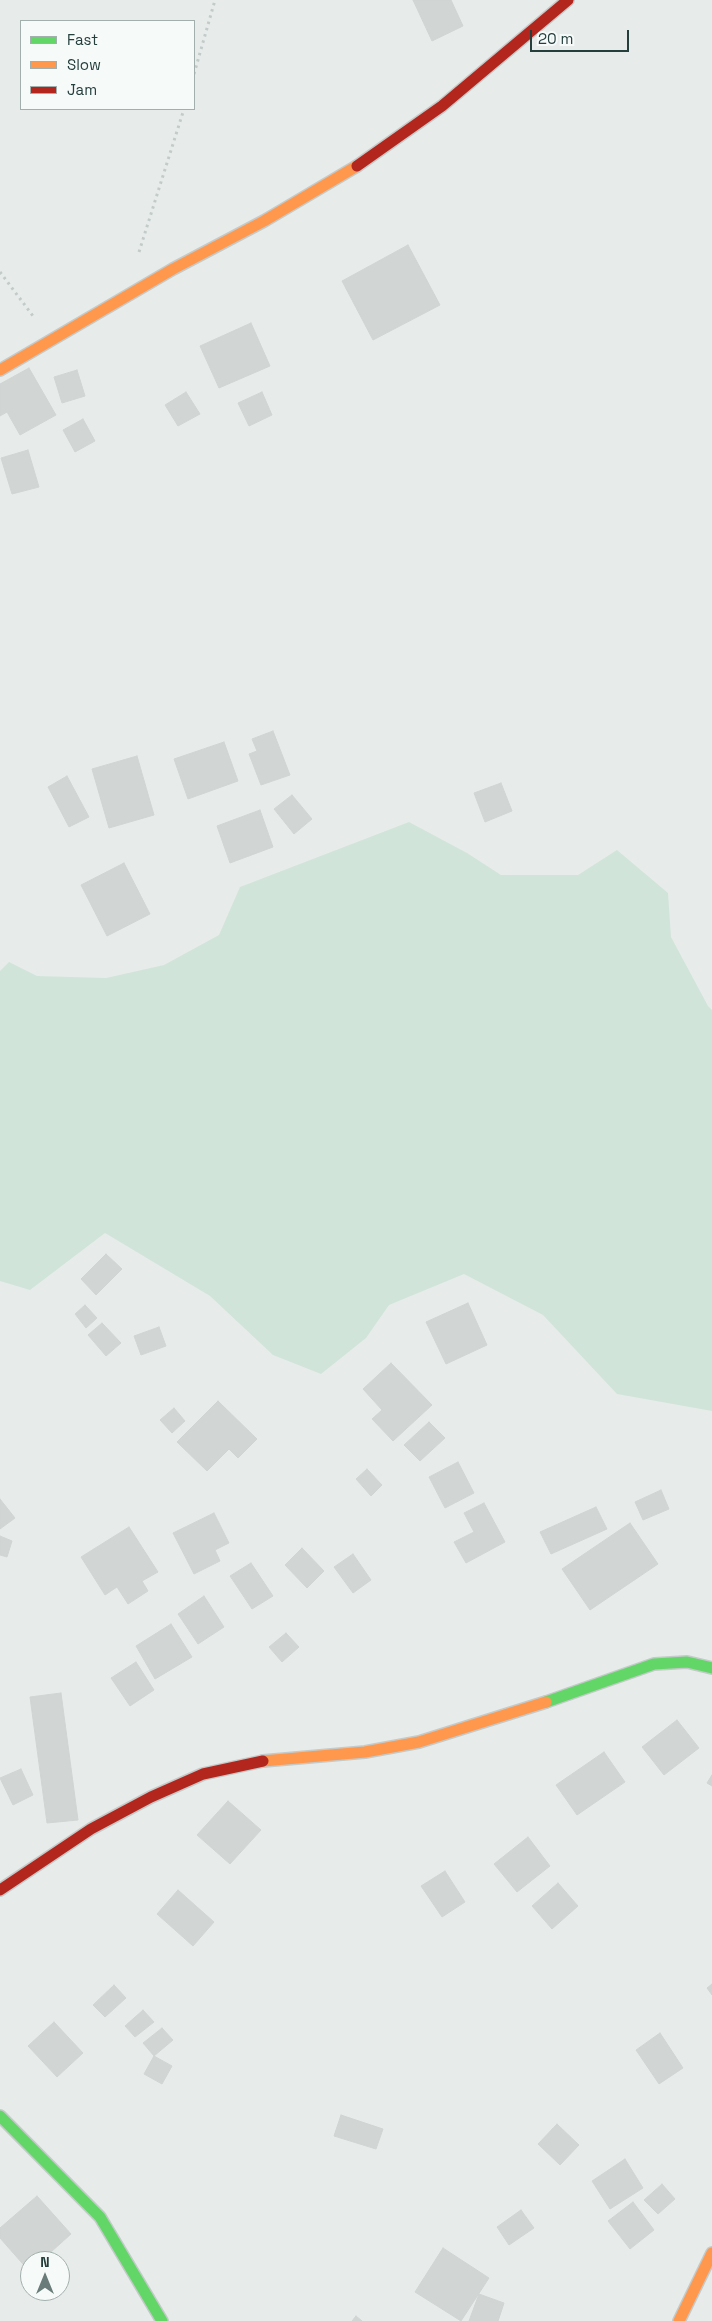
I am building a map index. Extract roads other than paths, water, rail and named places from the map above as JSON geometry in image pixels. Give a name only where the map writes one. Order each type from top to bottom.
[{"type":"street","points":[[0,370],[173,269],[264,221],[354,168],[442,106],[568,0]]},
{"type":"street","points":[[0,1890],[91,1829],[150,1796],[203,1774],[270,1759],[365,1752],[419,1742],[508,1715],[654,1664],[687,1662],[712,1668]]},
{"type":"street","points":[[0,2116],[100,2217],[162,2321]]},
{"type":"street","points":[[679,2321],[712,2253]]}]
